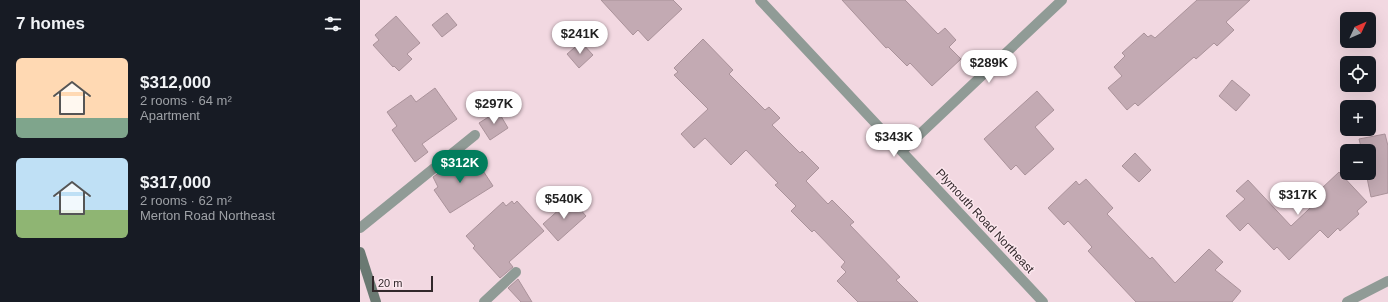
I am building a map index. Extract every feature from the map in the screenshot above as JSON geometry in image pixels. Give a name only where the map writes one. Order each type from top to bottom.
[{"type":"street","name":"Plymouth Road Northeast","points":[[760,0],[1043,302]]},
{"type":"street","points":[[902,151],[1062,0]]},
{"type":"street","points":[[360,228],[475,135]]},
{"type":"street","points":[[360,252],[376,302]]},
{"type":"street","points":[[484,302],[516,272]]},
{"type":"street","points":[[1347,302],[1388,281]]},
{"type":"building","points":[[601,0],[673,0],[682,9],[648,41],[638,30],[633,35]]},
{"type":"building","points":[[842,0],[905,0],[938,34],[945,28],[956,40],[949,47],[961,59],[932,86],[910,63],[907,66],[888,47],[886,48]]},
{"type":"building","points":[[1197,0],[1250,0],[1226,22],[1234,30],[1217,46],[1214,43],[1196,59],[1194,57],[1138,106],[1135,103],[1127,110],[1108,88],[1122,76],[1114,67],[1125,56],[1122,53],[1144,33],[1148,37],[1151,35],[1155,38]]},
{"type":"building","points":[[447,13],[457,25],[442,37],[432,25]]},
{"type":"building","points":[[396,16],[420,43],[407,54],[412,59],[399,71],[394,66],[393,67],[373,45],[379,40],[375,35]]},
{"type":"building","points":[[703,39],[733,70],[729,74],[765,110],[769,107],[780,118],[772,125],[800,153],[802,151],[819,168],[806,181],[828,204],[832,200],[854,222],[850,225],[900,277],[896,280],[918,302],[858,302],[837,281],[846,272],[841,267],[845,262],[814,230],[812,232],[791,211],[796,206],[775,185],[778,183],[746,150],[731,165],[705,138],[694,148],[681,134],[708,109],[674,75],[678,72],[674,68]]},
{"type":"building","points":[[581,42],[593,55],[579,68],[567,54]]},
{"type":"building","points":[[1232,80],[1250,95],[1236,111],[1219,96]]},
{"type":"building","points":[[435,88],[457,119],[422,144],[428,152],[415,162],[392,130],[397,126],[387,112],[411,95],[416,102]]},
{"type":"building","points":[[1037,91],[1054,110],[1035,127],[1054,149],[1025,175],[1016,165],[1011,170],[984,139]]},
{"type":"building","points":[[498,111],[508,128],[490,140],[479,123]]},
{"type":"building","points":[[1385,134],[1388,146],[1388,193],[1371,197],[1367,180],[1376,180],[1376,144],[1360,144],[1359,139]]},
{"type":"building","points":[[1135,153],[1151,170],[1139,182],[1122,166]]},
{"type":"building","points":[[463,156],[473,171],[480,166],[493,186],[450,213],[434,190],[438,187],[433,177]]},
{"type":"building","points":[[1339,172],[1340,180],[1346,180],[1367,202],[1357,211],[1359,214],[1340,231],[1338,228],[1328,238],[1320,230],[1289,260],[1277,247],[1274,250],[1248,223],[1240,231],[1226,216],[1245,199],[1236,191],[1248,180],[1291,226],[1325,194],[1321,189]]},
{"type":"building","points":[[1086,179],[1113,208],[1107,214],[1150,259],[1152,257],[1175,283],[1209,249],[1223,262],[1215,270],[1241,291],[1232,302],[1136,302],[1088,251],[1092,247],[1068,221],[1064,225],[1048,208],[1076,181],[1079,185]]},
{"type":"building","points":[[571,199],[586,216],[558,241],[543,224]]},
{"type":"building","points":[[512,201],[514,204],[517,201],[544,231],[509,262],[513,267],[500,278],[473,248],[475,246],[466,236],[503,202],[506,206]]},
{"type":"building","points":[[518,279],[532,302],[521,302],[508,288]]}]
